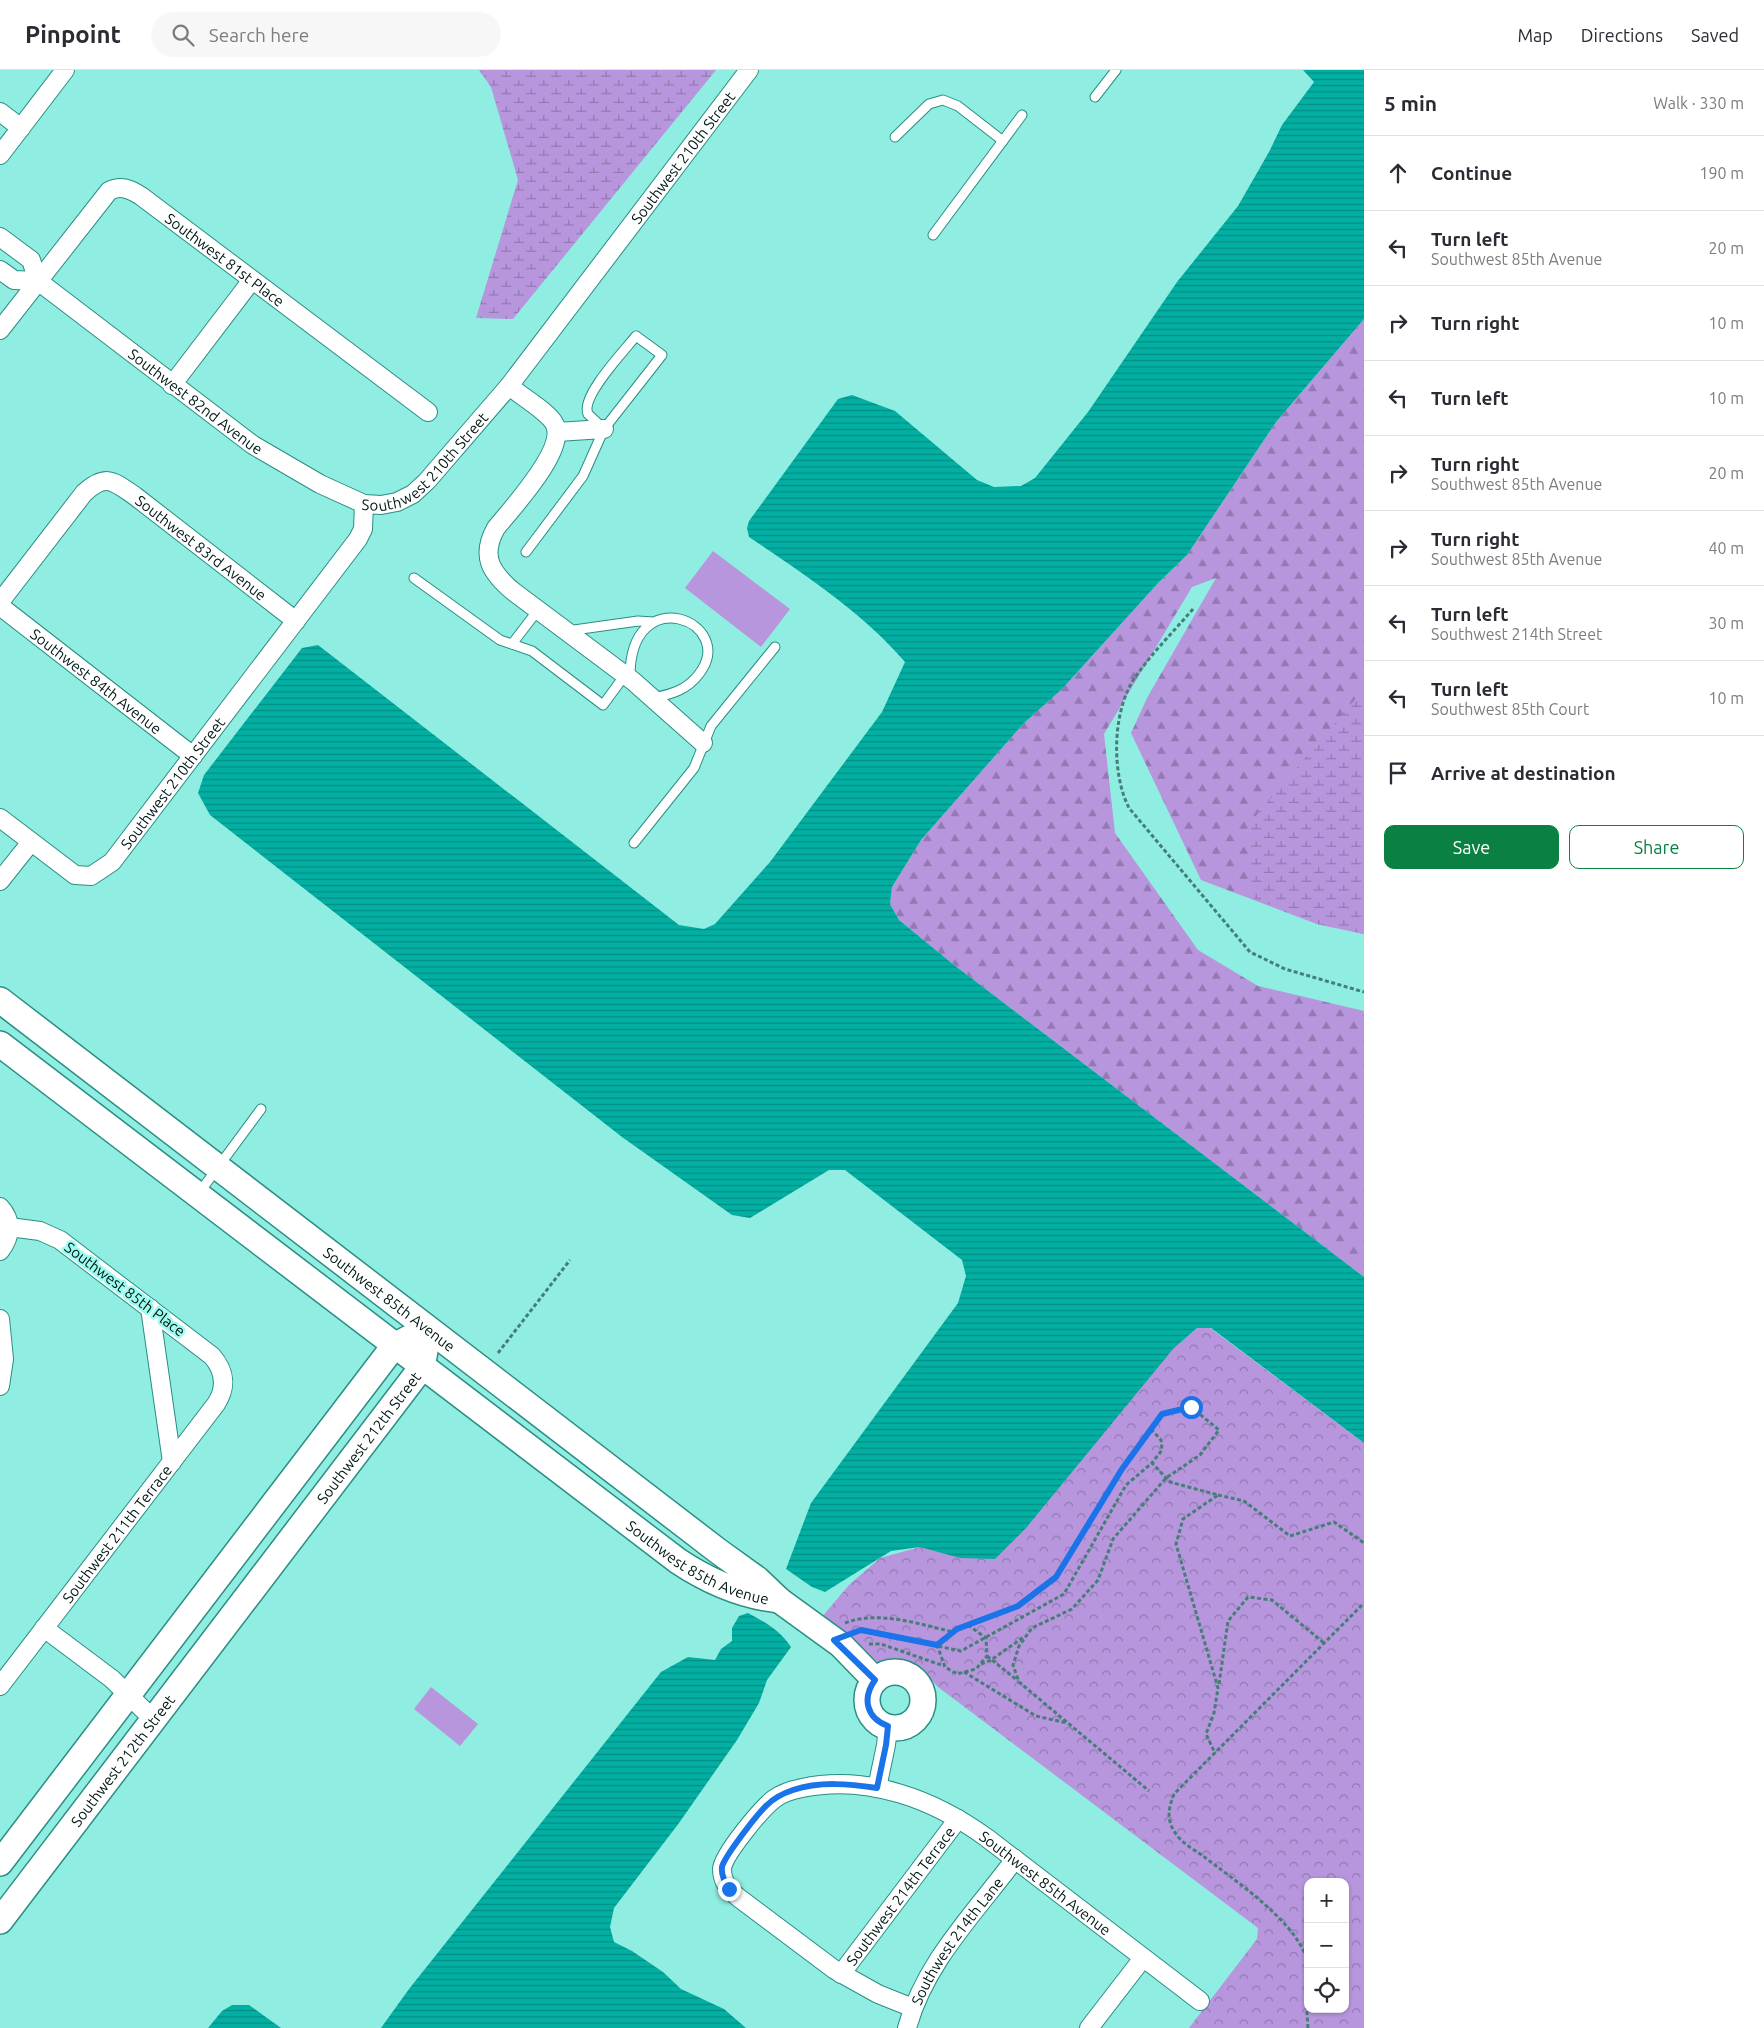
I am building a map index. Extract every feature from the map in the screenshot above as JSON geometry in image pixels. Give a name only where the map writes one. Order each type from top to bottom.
[{"type":"street","points":[[0,155],[65,70]]},
{"type":"street","name":"Southwest 210th Street","points":[[30,842],[70,872],[81,877],[91,876],[107,867],[116,858],[360,536],[364,504],[381,505],[397,502],[417,490],[509,386],[749,70]]},
{"type":"street","points":[[0,112],[21,128]]},
{"type":"street","name":"Southwest 81st Place","points":[[0,329],[109,191],[120,188],[141,196],[428,412]]},
{"type":"street","name":"Southwest 82nd Avenue","points":[[0,237],[31,260],[38,281],[172,385],[267,455],[364,504]]},
{"type":"street","points":[[0,270],[14,280],[38,281]]},
{"type":"street","points":[[172,385],[252,280]]},
{"type":"street","points":[[509,386],[551,420],[557,432],[554,446],[546,464],[496,528],[488,545],[488,553],[494,573],[507,586],[627,677],[704,742]]},
{"type":"street","points":[[557,432],[604,429]]},
{"type":"street","name":"Southwest 83rd Avenue","points":[[0,602],[84,493],[96,482],[103,480],[115,483],[135,496],[296,621]]},
{"type":"street","name":"Southwest 84th Avenue","points":[[0,606],[193,756]]},
{"type":"street","points":[[0,818],[30,842],[0,881]]},
{"type":"street","name":"Southwest 85th Avenue","points":[[0,1000],[758,1580],[779,1600],[833,1639],[875,1680]]},
{"type":"street","name":"Southwest 85th Avenue","points":[[0,1044],[678,1561],[732,1588],[755,1596],[779,1600]]},
{"type":"street","points":[[0,1207],[8,1219],[9,1227],[9,1236],[0,1251]]},
{"type":"street","name":"Southwest 85th Place","points":[[9,1227],[40,1231],[60,1240],[212,1356],[224,1376]]},
{"type":"street","points":[[150,1308],[172,1462]]},
{"type":"street","points":[[0,1319],[4,1359],[0,1386]]},
{"type":"street","points":[[0,1864],[394,1346],[429,1328]]},
{"type":"street","name":"Southwest 212th Street","points":[[0,1921],[422,1367],[429,1328]]},
{"type":"street","name":"Southwest 211th Terrace","points":[[0,1686],[220,1397],[224,1376]]},
{"type":"street","points":[[44,1628],[128,1694],[153,1719]]},
{"type":"street","points":[[890,1672],[906,1674],[918,1685],[922,1692],[921,1708],[911,1722],[904,1726],[888,1726],[875,1719],[868,1707],[868,1692],[875,1680],[890,1672]]},
{"type":"street","points":[[877,1788],[888,1726]]},
{"type":"street","name":"Southwest 85th Avenue","points":[[841,1974],[734,1894],[725,1882],[723,1874],[724,1861],[735,1846],[764,1808],[780,1796],[794,1789],[822,1785],[877,1788],[924,1801],[958,1818],[1015,1859],[1200,2002]]},
{"type":"street","name":"Southwest 214th Terrace","points":[[841,1974],[958,1818]]},
{"type":"street","name":"Southwest 214th Lane","points":[[907,2028],[913,2008],[925,1981],[938,1960],[1015,1859]]},
{"type":"street","points":[[1089,2028],[1143,1958]]},
{"type":"street","points":[[841,1974],[878,1994],[913,2008]]},
{"type":"lane","points":[[1095,97],[1116,70]]},
{"type":"lane","points":[[895,137],[929,104],[943,100],[958,106],[1002,141]]},
{"type":"lane","points":[[932,235],[1022,114]]},
{"type":"lane","points":[[526,552],[583,476],[604,429],[662,355],[636,336],[595,388],[587,405],[588,414],[604,429]]},
{"type":"lane","points":[[414,578],[500,640],[532,651],[603,705],[627,677],[635,642],[642,631],[653,622]]},
{"type":"lane","points":[[512,644],[538,610]]},
{"type":"lane","points":[[566,632],[638,621],[653,622],[666,618],[685,620],[696,627],[704,637],[708,651],[705,664],[691,683],[678,692],[653,698]]},
{"type":"lane","points":[[634,843],[694,768],[711,726],[775,647]]},
{"type":"lane","points":[[197,1195],[261,1110]]},
{"type":"path","points":[[1193,609],[1135,677],[1126,697],[1116,743],[1118,768],[1124,797],[1129,808],[1250,952],[1285,969],[1364,992]]},
{"type":"path","points":[[498,1353],[570,1260]]},
{"type":"path","points":[[937,1645],[953,1632],[1018,1606],[1056,1577],[1122,1469],[1162,1414],[1191,1407],[1219,1430],[1200,1455],[1166,1478],[1113,1539],[1098,1580],[1072,1609],[1032,1628],[1026,1635],[1019,1646],[1013,1666],[1019,1682],[1023,1686]]},
{"type":"path","points":[[833,1639],[861,1630],[961,1651],[1064,1594],[1126,1485],[1152,1463],[1162,1450],[1161,1440],[1151,1429]]},
{"type":"path","points":[[1152,1463],[1170,1482],[1244,1501],[1290,1536],[1334,1522],[1364,1543]]},
{"type":"path","points":[[1218,1495],[1183,1519],[1176,1544],[1218,1688]]},
{"type":"path","points":[[1215,1753],[1206,1734],[1214,1713],[1228,1621],[1248,1597],[1272,1600],[1324,1643]]},
{"type":"path","points":[[1304,1950],[1276,1915],[1180,1839],[1169,1821],[1170,1804],[1174,1794],[1364,1603]]},
{"type":"path","points":[[833,1639],[861,1617],[902,1620],[953,1632]]},
{"type":"path","points":[[968,1625],[986,1638]]},
{"type":"path","points":[[980,1664],[991,1660],[1026,1635]]},
{"type":"path","points":[[986,1638],[987,1656],[991,1660],[1149,1791]]},
{"type":"path","points":[[833,1639],[881,1644],[945,1666],[957,1674],[976,1669],[987,1656]]},
{"type":"path","points":[[937,1645],[945,1666]]},
{"type":"path","points":[[964,1672],[1036,1716],[1068,1724]]},
{"type":"path","points":[[1307,2013],[1308,2028]]},
{"type":"green space","points":[[479,70],[716,70],[513,319],[476,318],[518,180],[491,87]]},
{"type":"green space","points":[[1364,319],[1364,934],[1317,924],[1201,880],[1131,733],[1147,698],[1216,578],[1192,587],[1104,734],[1115,833],[1198,950],[1258,986],[1364,1011],[1364,1277],[954,965],[899,920],[890,904],[892,887],[921,840],[1023,724],[1062,689],[1159,582],[1187,555],[1276,422]]},
{"type":"green space","points":[[713,551],[790,609],[761,647],[685,588]]},
{"type":"green space","points":[[1364,689],[1364,934],[1317,924],[1253,898],[1248,825]]},
{"type":"green space","points":[[1197,1328],[1210,1328],[1364,1443],[1364,2028],[1189,2028],[1257,1939],[1258,1928],[938,1687],[922,1670],[903,1662],[878,1662],[821,1618],[849,1585],[880,1558],[920,1547],[1173,1349]]},
{"type":"green space","points":[[431,1687],[478,1724],[460,1746],[414,1709]]},
{"type":"water","points":[[1303,70],[1364,70],[1364,319],[1276,422],[1187,555],[1159,582],[1062,689],[1023,724],[921,840],[892,887],[890,904],[899,920],[954,965],[1364,1277],[1364,1443],[1211,1328],[1197,1328],[1173,1349],[1026,1528],[995,1559],[960,1558],[920,1547],[891,1551],[825,1592],[812,1587],[786,1569],[811,1503],[958,1303],[966,1276],[962,1260],[845,1170],[829,1170],[750,1218],[732,1215],[622,1137],[210,815],[198,793],[204,775],[302,648],[318,645],[679,925],[704,929],[715,924],[770,862],[882,712],[905,662],[851,610],[749,537],[747,528],[749,521],[838,399],[852,395],[895,411],[977,480],[994,487],[1021,486],[1035,478],[1088,412],[1177,282],[1238,206],[1282,125],[1314,82]]},
{"type":"water","points":[[748,1613],[777,1631],[791,1647],[767,1680],[759,1703],[737,1740],[679,1823],[614,1908],[610,1927],[614,1942],[632,1951],[663,1972],[681,1989],[724,2009],[746,2028],[381,2028],[409,1989],[661,1672],[688,1657],[715,1660],[721,1649],[732,1641],[732,1628],[739,1616]]},
{"type":"water","points":[[232,2005],[249,2005],[281,2028],[208,2028],[222,2011]]},
{"type":"route","points":[[729,1889],[723,1878],[722,1867],[724,1861],[764,1808],[775,1798],[794,1789],[832,1784],[877,1788],[888,1726],[881,1724],[875,1719],[868,1707],[868,1692],[875,1680],[834,1640],[861,1630],[937,1645],[957,1629],[1018,1606],[1056,1577],[1122,1469],[1162,1414],[1191,1407]]}]
